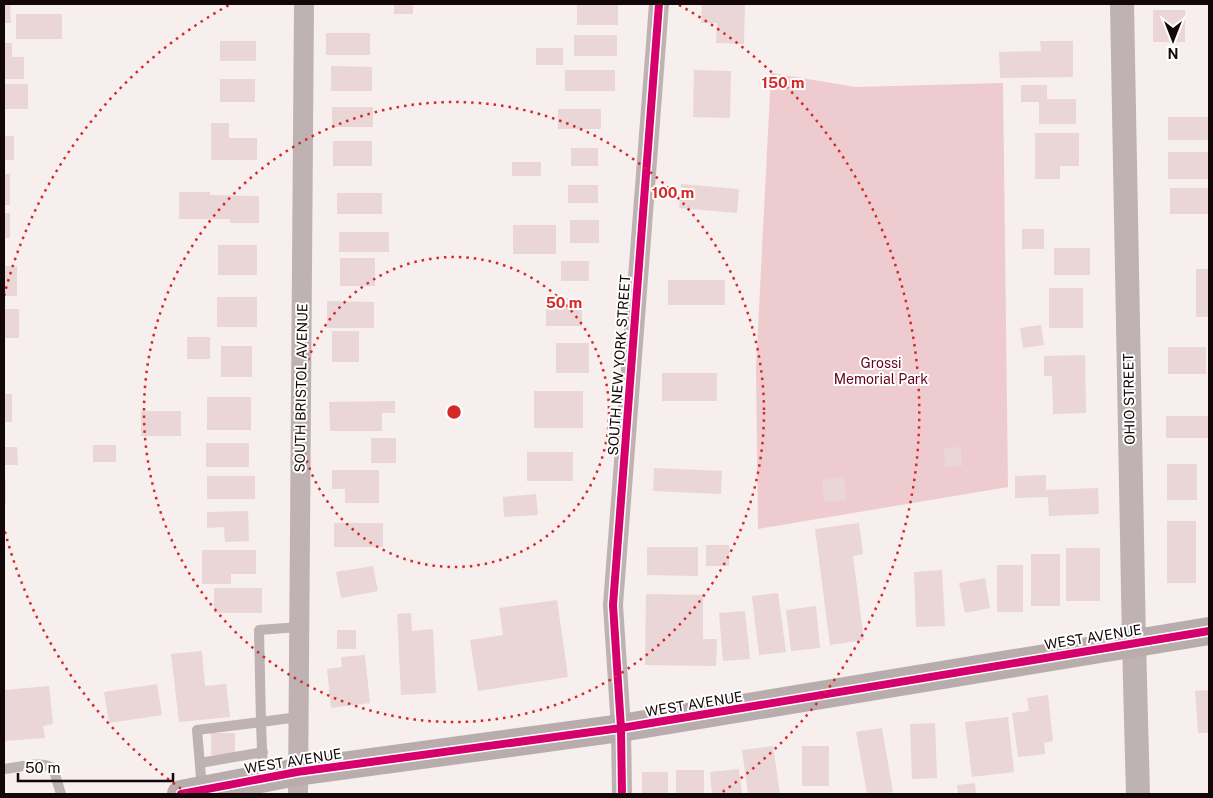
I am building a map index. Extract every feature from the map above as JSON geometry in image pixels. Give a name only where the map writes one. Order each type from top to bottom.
[{"type":"highway","name":"WEST AVENUE","points":[[192,792],[263,765],[298,783],[1209,631]]},
{"type":"street","name":"SOUTH BRISTOL AVENUE","points":[[298,783],[304,4]]},
{"type":"street","name":"SOUTH NEW YORK STREET","points":[[622,794],[621,728],[613,605],[659,4]]},
{"type":"street","name":"OHIO STREET","points":[[1122,4],[1138,794]]},
{"type":"lane","points":[[200,763],[263,765],[260,722],[259,630],[299,627]]},
{"type":"lane","points":[[192,792],[200,763],[197,730],[298,717]]},
{"type":"lane","points":[[4,769],[47,764],[53,768],[61,794]]},
{"type":"green space","name":"Grossi Memorial Park","points":[[771,73],[856,87],[1003,83],[1008,487],[758,529],[756,368]]},
{"type":"building","points":[[4,4],[10,4],[11,23],[4,23]]},
{"type":"building","points":[[394,4],[413,4],[413,14],[394,14]]},
{"type":"building","points":[[577,4],[618,4],[618,25],[577,25]]},
{"type":"building","points":[[702,4],[745,4],[744,44],[716,43],[717,23],[701,23]]},
{"type":"building","points":[[1153,10],[1185,10],[1185,42],[1153,42]]},
{"type":"building","points":[[16,14],[62,14],[62,39],[16,39]]},
{"type":"building","points":[[326,33],[370,33],[370,55],[326,55]]},
{"type":"building","points":[[574,35],[617,35],[617,56],[574,56]]},
{"type":"building","points":[[220,41],[256,41],[256,61],[220,61]]},
{"type":"building","points":[[1040,41],[1073,41],[1073,77],[1000,78],[999,52],[1041,51]]},
{"type":"building","points":[[4,43],[12,43],[12,57],[24,57],[24,79],[4,79]]},
{"type":"building","points":[[536,48],[563,48],[563,65],[536,65]]},
{"type":"building","points":[[331,66],[372,67],[372,91],[331,91]]},
{"type":"building","points":[[565,70],[615,70],[615,91],[565,91]]},
{"type":"building","points":[[694,70],[731,71],[730,118],[693,117]]},
{"type":"building","points":[[220,79],[255,79],[255,102],[220,102]]},
{"type":"building","points":[[4,84],[28,84],[28,109],[4,109]]},
{"type":"building","points":[[1021,85],[1047,85],[1047,99],[1076,99],[1076,124],[1039,124],[1039,102],[1021,102]]},
{"type":"building","points":[[332,107],[373,107],[373,127],[332,127]]},
{"type":"building","points":[[558,109],[601,109],[601,129],[558,129]]},
{"type":"building","points":[[1168,117],[1209,117],[1209,140],[1168,140]]},
{"type":"building","points":[[211,123],[229,123],[229,138],[257,138],[257,160],[211,160]]},
{"type":"building","points":[[1035,133],[1079,133],[1079,166],[1060,166],[1060,179],[1035,179]]},
{"type":"building","points":[[4,136],[14,136],[14,160],[4,160]]},
{"type":"building","points":[[333,141],[372,141],[372,166],[333,166]]},
{"type":"building","points":[[571,148],[598,148],[598,166],[571,166]]},
{"type":"building","points":[[1168,152],[1209,152],[1209,179],[1168,179]]},
{"type":"building","points":[[512,162],[541,162],[541,176],[512,176]]},
{"type":"building","points":[[4,174],[10,174],[10,205],[4,205]]},
{"type":"building","points":[[681,184],[739,189],[737,213],[679,208]]},
{"type":"building","points":[[568,185],[598,185],[598,203],[568,203]]},
{"type":"building","points":[[1170,188],[1209,188],[1209,214],[1170,214]]},
{"type":"building","points":[[179,192],[210,192],[210,195],[259,196],[259,223],[230,223],[230,219],[179,219]]},
{"type":"building","points":[[337,193],[382,193],[382,214],[337,214]]},
{"type":"building","points":[[4,213],[10,213],[10,238],[4,238]]},
{"type":"building","points":[[570,220],[599,220],[599,243],[570,243]]},
{"type":"building","points":[[513,225],[556,225],[556,254],[513,254]]},
{"type":"building","points":[[1022,229],[1044,229],[1044,249],[1022,249]]},
{"type":"building","points":[[339,232],[389,232],[389,252],[339,252]]},
{"type":"building","points":[[218,245],[257,245],[257,275],[218,275]]},
{"type":"building","points":[[1054,248],[1090,248],[1090,275],[1054,275]]},
{"type":"building","points":[[340,258],[375,258],[375,286],[340,286]]},
{"type":"building","points":[[561,261],[589,261],[589,281],[561,281]]},
{"type":"building","points":[[4,266],[17,266],[17,296],[4,296]]},
{"type":"building","points":[[1196,269],[1209,269],[1209,317],[1196,317]]},
{"type":"building","points":[[668,280],[725,280],[725,305],[668,305]]},
{"type":"building","points":[[1049,288],[1083,288],[1083,328],[1049,328]]},
{"type":"building","points":[[217,297],[257,297],[257,327],[217,327]]},
{"type":"building","points":[[546,298],[582,298],[582,326],[546,326]]},
{"type":"building","points":[[327,301],[374,302],[374,328],[327,328]]},
{"type":"building","points":[[4,309],[19,309],[19,338],[4,338]]},
{"type":"building","points":[[1041,325],[1044,345],[1023,348],[1020,328]]},
{"type":"building","points":[[332,331],[359,331],[359,362],[332,362]]},
{"type":"building","points":[[187,337],[210,337],[210,359],[187,359]]},
{"type":"building","points":[[556,343],[589,343],[589,373],[556,373]]},
{"type":"building","points":[[221,346],[252,346],[252,377],[221,377]]},
{"type":"building","points":[[1168,347],[1206,347],[1206,374],[1168,374]]},
{"type":"building","points":[[1085,355],[1086,413],[1053,414],[1052,376],[1044,376],[1044,356]]},
{"type":"building","points":[[662,373],[717,373],[717,401],[662,401]]},
{"type":"building","points":[[534,391],[583,391],[583,428],[534,428]]},
{"type":"building","points":[[4,394],[12,394],[12,422],[4,422]]},
{"type":"building","points":[[207,397],[251,397],[251,430],[207,430]]},
{"type":"building","points":[[395,401],[395,413],[382,413],[382,431],[330,431],[329,402]]},
{"type":"building","points":[[141,411],[181,411],[181,436],[141,436]]},
{"type":"building","points":[[1166,416],[1209,416],[1209,438],[1166,438]]},
{"type":"building","points":[[371,438],[396,438],[396,463],[371,463]]},
{"type":"building","points":[[206,443],[249,443],[249,467],[206,467]]},
{"type":"building","points":[[93,445],[116,445],[116,462],[93,462]]},
{"type":"building","points":[[4,447],[17,447],[18,465],[4,465]]},
{"type":"building","points":[[961,447],[962,466],[945,467],[944,448]]},
{"type":"building","points":[[527,452],[573,452],[573,481],[527,481]]},
{"type":"building","points":[[1167,464],[1197,464],[1197,500],[1167,500]]},
{"type":"building","points":[[654,468],[722,471],[721,494],[653,491]]},
{"type":"building","points":[[332,470],[379,470],[379,503],[345,503],[345,489],[332,489]]},
{"type":"building","points":[[1046,475],[1046,490],[1098,488],[1099,514],[1049,516],[1048,497],[1015,498],[1015,476]]},
{"type":"building","points":[[207,476],[255,476],[255,499],[207,499]]},
{"type":"building","points":[[844,477],[846,500],[824,502],[822,480]]},
{"type":"building","points":[[4,479],[6,479],[6,504],[4,504]]},
{"type":"building","points":[[536,494],[538,515],[504,517],[503,497]]},
{"type":"building","points":[[248,511],[249,541],[225,542],[224,527],[207,528],[207,512]]},
{"type":"building","points":[[1167,521],[1196,521],[1196,583],[1167,583]]},
{"type":"building","points":[[334,523],[383,523],[383,547],[334,547]]},
{"type":"building","points":[[859,523],[863,554],[853,556],[864,640],[830,645],[815,529]]},
{"type":"building","points":[[706,545],[729,545],[729,566],[706,566]]},
{"type":"building","points":[[647,547],[698,547],[698,576],[647,575]]},
{"type":"building","points":[[1066,548],[1100,548],[1100,601],[1066,601]]},
{"type":"building","points":[[202,550],[256,550],[256,574],[231,574],[231,584],[202,584]]},
{"type":"building","points":[[1031,554],[1060,554],[1060,606],[1031,606]]},
{"type":"building","points":[[997,565],[1023,565],[1023,612],[997,612]]},
{"type":"building","points":[[373,566],[378,591],[341,598],[336,572]]},
{"type":"building","points":[[942,570],[945,626],[916,627],[914,572]]},
{"type":"building","points":[[985,578],[990,608],[965,613],[959,583]]},
{"type":"building","points":[[214,588],[262,588],[262,613],[214,613]]},
{"type":"building","points":[[778,593],[786,652],[759,655],[752,596]]},
{"type":"building","points":[[646,594],[703,595],[703,639],[717,639],[716,666],[645,665]]},
{"type":"building","points":[[557,600],[568,677],[478,691],[470,640],[503,635],[499,608]]},
{"type":"building","points":[[816,606],[820,648],[791,651],[786,610]]},
{"type":"building","points":[[745,611],[750,659],[723,661],[719,613]]},
{"type":"building","points":[[411,613],[412,631],[433,629],[436,693],[401,695],[397,614]]},
{"type":"building","points":[[337,630],[356,630],[356,649],[337,649]]},
{"type":"building","points":[[202,651],[205,686],[226,684],[230,717],[179,722],[171,654]]},
{"type":"building","points":[[365,655],[370,703],[331,708],[327,669],[342,667],[341,657]]},
{"type":"building","points":[[157,684],[162,715],[109,723],[104,692]]},
{"type":"building","points":[[49,686],[53,724],[43,726],[45,738],[4,741],[4,690]]},
{"type":"building","points":[[1209,690],[1209,733],[1198,733],[1195,691]]},
{"type":"building","points":[[1048,695],[1053,741],[1044,743],[1045,754],[1018,757],[1012,713],[1029,711],[1027,698]]},
{"type":"building","points":[[1008,717],[1014,772],[972,777],[965,722]]},
{"type":"building","points":[[935,723],[937,778],[912,779],[910,724]]},
{"type":"building","points":[[882,728],[893,792],[867,794],[856,732]]},
{"type":"building","points":[[211,733],[235,733],[235,755],[211,755]]},
{"type":"building","points":[[773,746],[780,794],[748,794],[742,750]]},
{"type":"building","points":[[802,746],[829,746],[829,786],[802,786]]},
{"type":"building","points":[[739,769],[742,794],[712,794],[710,772]]},
{"type":"building","points":[[676,770],[704,770],[704,794],[676,794]]},
{"type":"building","points":[[642,772],[668,772],[668,794],[642,794]]},
{"type":"building","points":[[975,783],[976,794],[958,794],[957,785]]},
{"type":"cycle path","points":[[622,794],[621,728],[613,605],[659,4]]},
{"type":"cycle path","points":[[181,794],[297,772],[621,728],[1209,631]]}]
